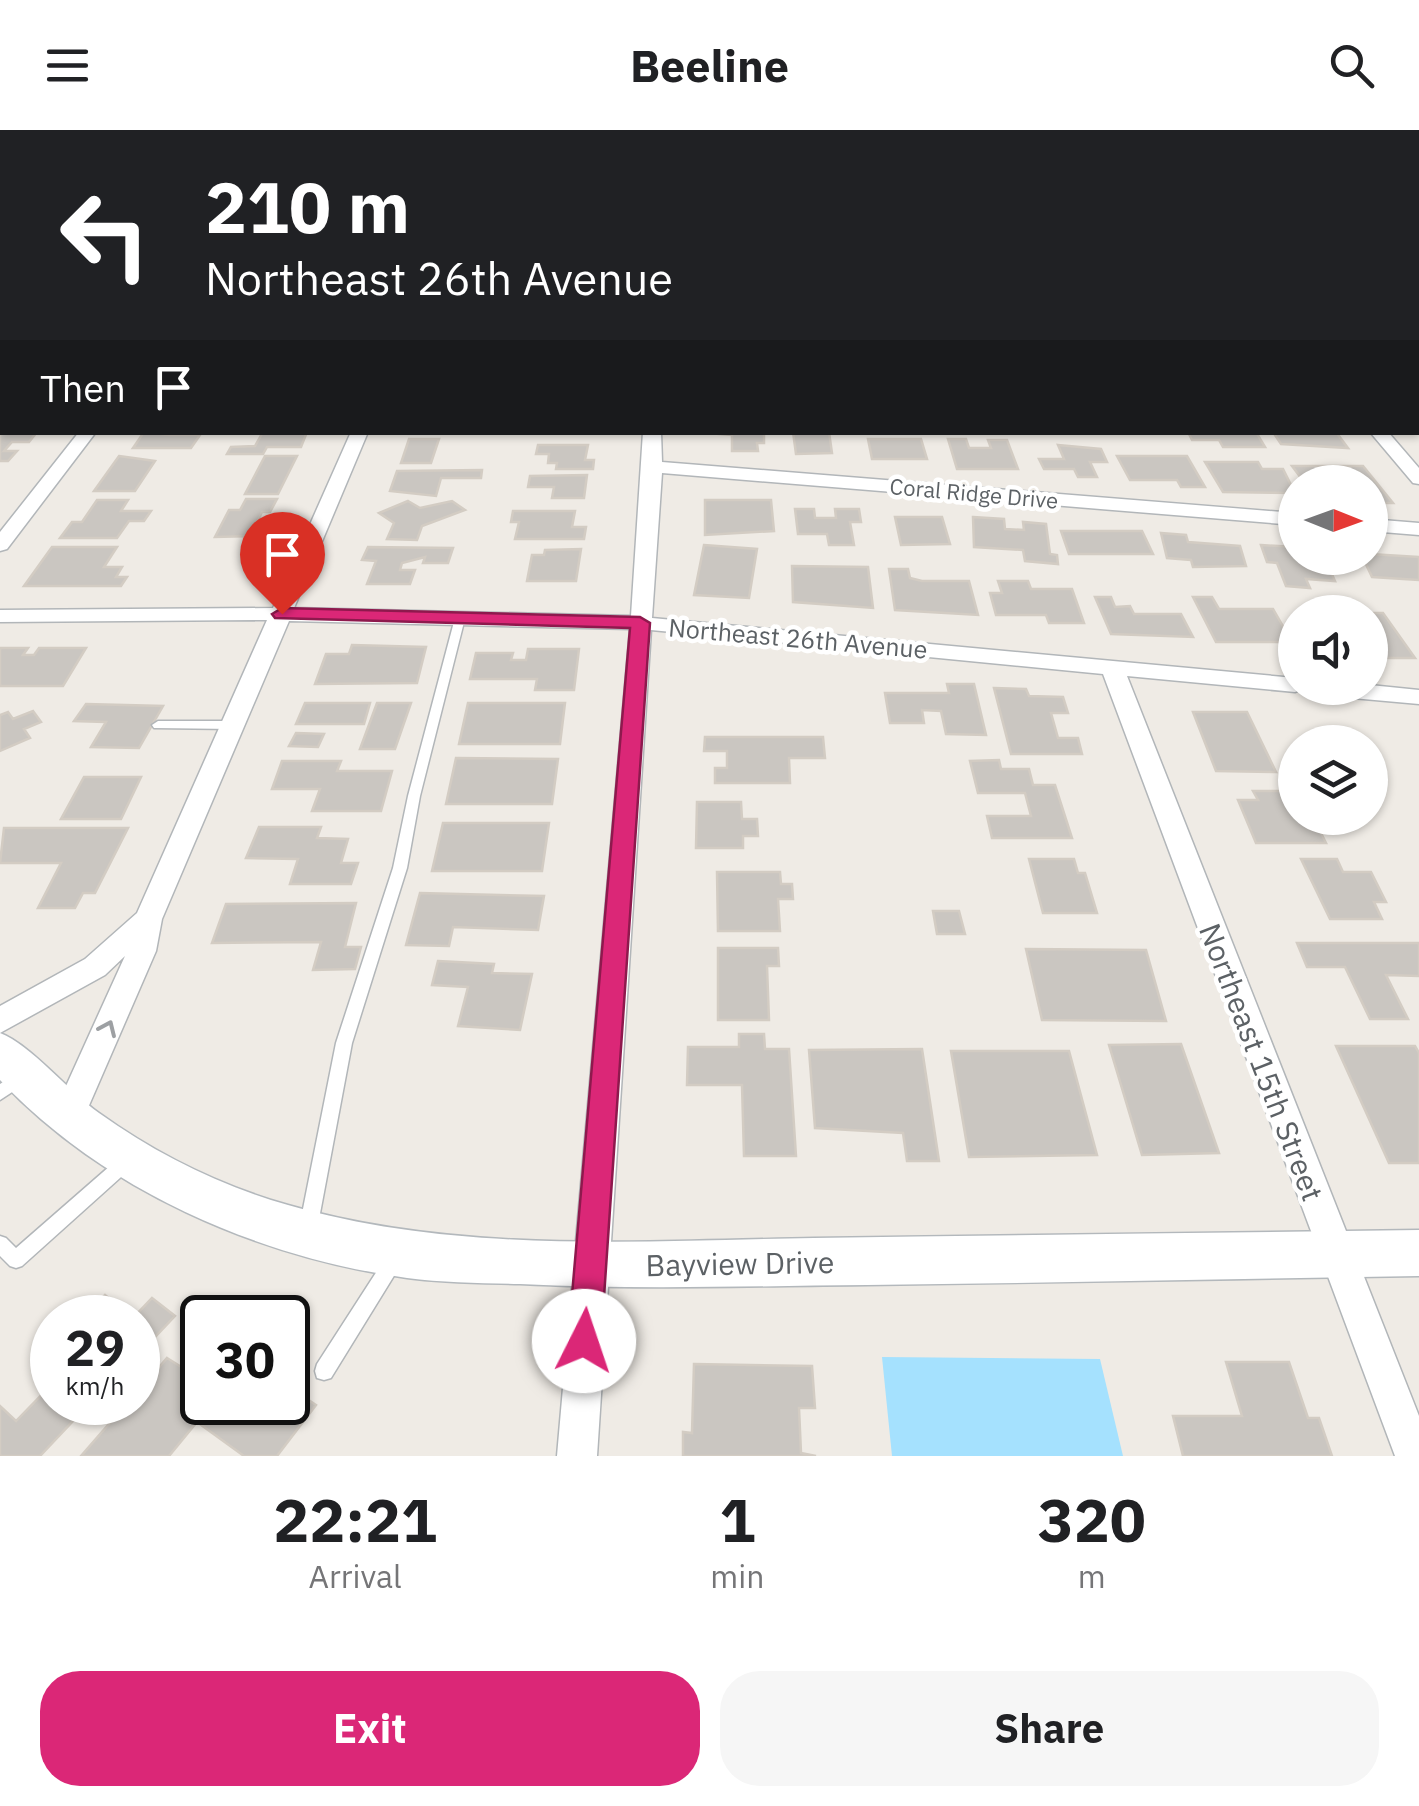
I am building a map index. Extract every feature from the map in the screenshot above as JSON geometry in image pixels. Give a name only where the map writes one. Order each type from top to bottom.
[{"type":"street","points":[[0,545],[86,435]]},
{"type":"street","points":[[68,1116],[142,951],[148,919],[359,435]]},
{"type":"street","points":[[577,1456],[653,467],[652,435]]},
{"type":"street","points":[[1381,435],[1419,479]]},
{"type":"street","name":"Coral Ridge Drive","points":[[653,467],[1278,518]]},
{"type":"street","points":[[1388,526],[1419,529]]},
{"type":"street","name":"Northeast 26th Avenue","points":[[0,616],[282,614],[640,623],[1278,683]]},
{"type":"street","name":"Northeast 15th Street","points":[[1112,667],[1415,1456]]},
{"type":"street","points":[[1388,695],[1419,698]]},
{"type":"street","points":[[0,1021],[95,967],[148,919]]},
{"type":"street","name":"Bayview Drive","points":[[7,1073],[129,1160],[178,1186],[273,1223],[398,1254],[590,1265],[1419,1253]]},
{"type":"lane","points":[[307,1232],[344,1043],[400,868],[414,796],[460,618]]},
{"type":"lane","points":[[158,726],[233,725]]},
{"type":"lane","points":[[0,1244],[16,1260],[129,1160]]},
{"type":"lane","points":[[324,1372],[398,1254]]},
{"type":"water","points":[[882,1357],[1100,1359],[1123,1456],[892,1456]]},
{"type":"building","points":[[0,435],[35,435],[29,442],[12,442],[4,451],[17,451],[8,461],[0,461]]},
{"type":"building","points":[[142,435],[200,435],[191,448],[133,448]]},
{"type":"building","points":[[261,435],[306,435],[301,447],[267,447],[263,454],[227,454],[231,447],[255,446]]},
{"type":"building","points":[[732,435],[764,435],[764,443],[757,443],[758,451],[732,451]]},
{"type":"building","points":[[793,435],[829,435],[832,453],[796,454]]},
{"type":"building","points":[[1190,435],[1258,435],[1265,447],[1223,447],[1219,440],[1192,440]]},
{"type":"building","points":[[1275,435],[1338,435],[1348,448],[1281,444]]},
{"type":"building","points":[[409,439],[439,439],[431,463],[401,463]]},
{"type":"building","points":[[868,439],[921,439],[927,459],[872,459]]},
{"type":"building","points":[[948,439],[966,439],[969,448],[991,448],[988,440],[1007,440],[1018,469],[957,469]]},
{"type":"building","points":[[538,445],[588,445],[585,460],[594,460],[593,469],[556,469],[557,463],[548,463],[549,454],[536,454]]},
{"type":"building","points":[[1058,445],[1101,449],[1107,462],[1090,462],[1097,477],[1078,477],[1074,469],[1044,469],[1039,459],[1064,459]]},
{"type":"building","points":[[119,456],[155,461],[135,491],[94,491]]},
{"type":"building","points":[[265,456],[297,456],[278,494],[245,494]]},
{"type":"building","points":[[1117,456],[1187,456],[1205,487],[1181,487],[1177,480],[1130,480]]},
{"type":"building","points":[[1205,462],[1258,462],[1262,469],[1278,469],[1278,493],[1223,492]]},
{"type":"building","points":[[482,470],[481,478],[441,478],[436,496],[390,491],[397,471]]},
{"type":"building","points":[[587,475],[584,498],[552,498],[554,487],[528,487],[530,476]]},
{"type":"building","points":[[246,499],[277,499],[270,512],[262,512],[255,527],[262,527],[258,536],[215,537],[229,510],[240,510]]},
{"type":"building","points":[[97,500],[128,500],[121,511],[151,511],[144,521],[129,521],[117,538],[60,538],[72,522],[82,522]]},
{"type":"building","points":[[705,500],[771,500],[774,531],[705,535]]},
{"type":"building","points":[[408,501],[420,508],[452,501],[465,510],[422,526],[417,540],[387,539],[394,523],[379,513]]},
{"type":"building","points":[[795,509],[814,509],[815,518],[836,518],[835,509],[859,509],[861,522],[850,522],[854,545],[829,545],[827,534],[798,534]]},
{"type":"building","points":[[513,511],[575,511],[572,527],[586,527],[584,539],[515,539],[519,522],[511,522]]},
{"type":"building","points":[[895,517],[942,517],[950,544],[901,545]]},
{"type":"building","points":[[973,517],[1004,519],[1005,529],[1024,530],[1023,522],[1046,524],[1050,554],[1057,555],[1058,564],[1025,561],[1023,550],[974,547]]},
{"type":"building","points":[[1061,531],[1142,531],[1153,554],[1069,554]]},
{"type":"building","points":[[1161,533],[1186,535],[1188,542],[1240,546],[1246,566],[1193,567],[1191,560],[1167,558]]},
{"type":"building","points":[[704,545],[757,549],[749,598],[694,595]]},
{"type":"building","points":[[1261,545],[1278,546],[1278,566],[1267,562]]},
{"type":"building","points":[[52,547],[117,547],[104,567],[122,567],[116,577],[127,577],[121,586],[24,586]]},
{"type":"building","points":[[368,547],[453,548],[448,563],[423,563],[425,557],[402,563],[400,570],[415,570],[410,584],[367,584],[376,561],[362,560]]},
{"type":"building","points":[[581,549],[576,581],[527,581],[532,555],[544,555],[545,550]]},
{"type":"building","points":[[1388,555],[1419,557],[1419,580],[1372,577],[1388,575]]},
{"type":"building","points":[[792,566],[868,567],[873,608],[793,602]]},
{"type":"building","points":[[889,569],[908,569],[910,578],[922,581],[969,581],[978,615],[895,610]]},
{"type":"building","points":[[1282,575],[1332,575],[1335,581],[1306,579],[1310,588],[1286,586]]},
{"type":"building","points":[[998,581],[1028,581],[1031,589],[1072,589],[1084,623],[1049,623],[1046,615],[996,615],[990,593],[1002,593]]},
{"type":"building","points":[[1095,597],[1111,597],[1115,607],[1130,606],[1134,614],[1181,614],[1193,637],[1111,634]]},
{"type":"building","points":[[1193,597],[1212,597],[1219,609],[1273,609],[1278,618],[1278,642],[1216,642]]},
{"type":"building","points":[[1388,620],[1415,658],[1388,658]]},
{"type":"building","points":[[352,645],[426,647],[417,683],[315,684],[326,654],[349,654]]},
{"type":"building","points":[[0,648],[28,648],[23,655],[34,655],[39,648],[86,648],[63,686],[0,686]]},
{"type":"building","points":[[528,649],[579,649],[574,690],[535,690],[537,679],[470,679],[476,653],[513,653],[511,660],[526,660]]},
{"type":"building","points":[[947,684],[974,684],[986,735],[946,734],[941,711],[922,710],[924,723],[890,723],[885,693],[949,693]]},
{"type":"building","points":[[994,688],[1026,689],[1029,696],[1063,697],[1068,713],[1051,713],[1058,738],[1078,738],[1082,754],[1011,754]]},
{"type":"building","points":[[305,703],[370,703],[364,724],[296,724]]},
{"type":"building","points":[[377,703],[411,703],[395,749],[360,749]]},
{"type":"building","points":[[468,703],[565,703],[560,744],[459,744]]},
{"type":"building","points":[[86,704],[163,706],[139,748],[91,747],[106,722],[74,721]]},
{"type":"building","points":[[33,711],[41,722],[24,729],[30,738],[0,751],[0,715],[8,712],[13,719]]},
{"type":"building","points":[[1193,712],[1247,712],[1276,772],[1216,771]]},
{"type":"building","points":[[296,733],[324,734],[318,747],[289,746]]},
{"type":"building","points":[[705,737],[823,737],[825,758],[789,758],[790,783],[715,783],[715,768],[727,768],[727,751],[704,751]]},
{"type":"building","points":[[456,758],[558,759],[552,804],[446,804]]},
{"type":"building","points":[[999,760],[1001,769],[1029,769],[1033,785],[1055,785],[1072,838],[992,838],[987,816],[1031,816],[1025,793],[978,793],[970,761]]},
{"type":"building","points":[[282,761],[341,761],[337,771],[392,771],[381,811],[312,811],[320,789],[272,789]]},
{"type":"building","points":[[84,777],[141,777],[121,819],[61,819]]},
{"type":"building","points":[[1253,791],[1278,791],[1278,835],[1322,835],[1326,843],[1256,843],[1238,800],[1258,800]]},
{"type":"building","points":[[697,802],[741,802],[742,819],[757,819],[758,836],[743,836],[743,848],[696,848]]},
{"type":"building","points":[[443,823],[549,823],[542,871],[432,871]]},
{"type":"building","points":[[259,827],[321,827],[317,838],[348,839],[341,863],[358,863],[351,884],[290,884],[298,859],[246,858]]},
{"type":"building","points":[[4,828],[128,828],[95,893],[83,893],[75,908],[38,908],[61,863],[0,863]]},
{"type":"building","points":[[1029,859],[1074,859],[1078,873],[1085,873],[1097,913],[1043,913]]},
{"type":"building","points":[[1301,859],[1337,859],[1343,872],[1371,872],[1386,902],[1374,902],[1382,919],[1330,919]]},
{"type":"building","points":[[717,872],[780,872],[781,884],[792,884],[793,899],[778,899],[780,931],[718,931]]},
{"type":"building","points":[[420,893],[544,896],[538,930],[453,927],[449,946],[406,945]]},
{"type":"building","points":[[356,903],[345,947],[361,947],[355,969],[313,970],[321,942],[212,943],[226,904]]},
{"type":"building","points":[[933,911],[959,911],[965,934],[937,934]]},
{"type":"building","points":[[1297,943],[1419,943],[1419,976],[1386,975],[1408,1019],[1370,1019],[1345,967],[1307,967]]},
{"type":"building","points":[[718,948],[778,948],[779,966],[767,966],[769,1020],[718,1020]]},
{"type":"building","points":[[1026,949],[1146,950],[1166,1021],[1042,1020]]},
{"type":"building","points":[[438,961],[494,964],[492,973],[532,974],[520,1030],[458,1026],[468,987],[432,985]]},
{"type":"building","points":[[739,1034],[764,1034],[765,1049],[789,1049],[796,1156],[744,1156],[742,1085],[687,1085],[688,1047],[739,1047]]},
{"type":"building","points":[[1181,1044],[1219,1153],[1142,1155],[1109,1045]]},
{"type":"building","points":[[1336,1046],[1415,1046],[1419,1053],[1419,1163],[1389,1163]]},
{"type":"building","points":[[922,1049],[939,1161],[907,1161],[903,1133],[815,1128],[809,1050]]},
{"type":"building","points":[[951,1051],[1069,1051],[1097,1155],[969,1157]]},
{"type":"building","points":[[160,1304],[175,1316],[160,1332]]},
{"type":"building","points":[[167,1358],[180,1366],[180,1425],[195,1425],[169,1456],[81,1456],[108,1425],[160,1425],[160,1366]]},
{"type":"building","points":[[1226,1362],[1289,1362],[1308,1418],[1319,1418],[1332,1456],[1183,1456],[1173,1416],[1242,1416]]},
{"type":"building","points":[[694,1364],[812,1366],[815,1408],[799,1408],[801,1453],[816,1456],[683,1456],[683,1432],[692,1433]]},
{"type":"building","points":[[0,1406],[16,1421],[30,1407],[30,1425],[69,1425],[40,1456],[0,1456]]},
{"type":"building","points":[[201,1425],[301,1425],[277,1456],[244,1456]]},
{"type":"route","points":[[282,614],[640,623],[584,1341]]}]
